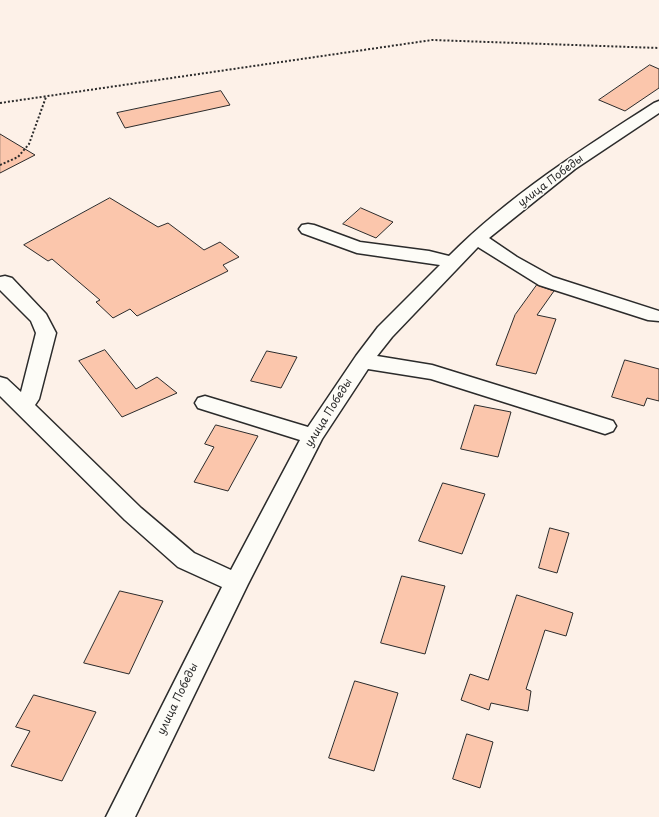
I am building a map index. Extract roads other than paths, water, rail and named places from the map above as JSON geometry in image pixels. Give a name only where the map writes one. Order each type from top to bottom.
[{"type":"street","name":"улица Победы","points":[[120,817],[236,583],[313,436],[363,361],[385,332],[477,238],[569,166],[659,106]]},
{"type":"street","points":[[308,229],[357,247],[396,254],[429,257],[452,263]]},
{"type":"street","points":[[477,238],[511,261],[546,280],[655,316]]},
{"type":"street","points":[[0,284],[5,282],[39,318],[46,333],[29,399],[22,405]]},
{"type":"street","points":[[363,361],[432,372],[605,426]]},
{"type":"street","points":[[0,384],[132,514],[186,560],[236,583]]},
{"type":"street","points":[[205,403],[313,436]]}]
